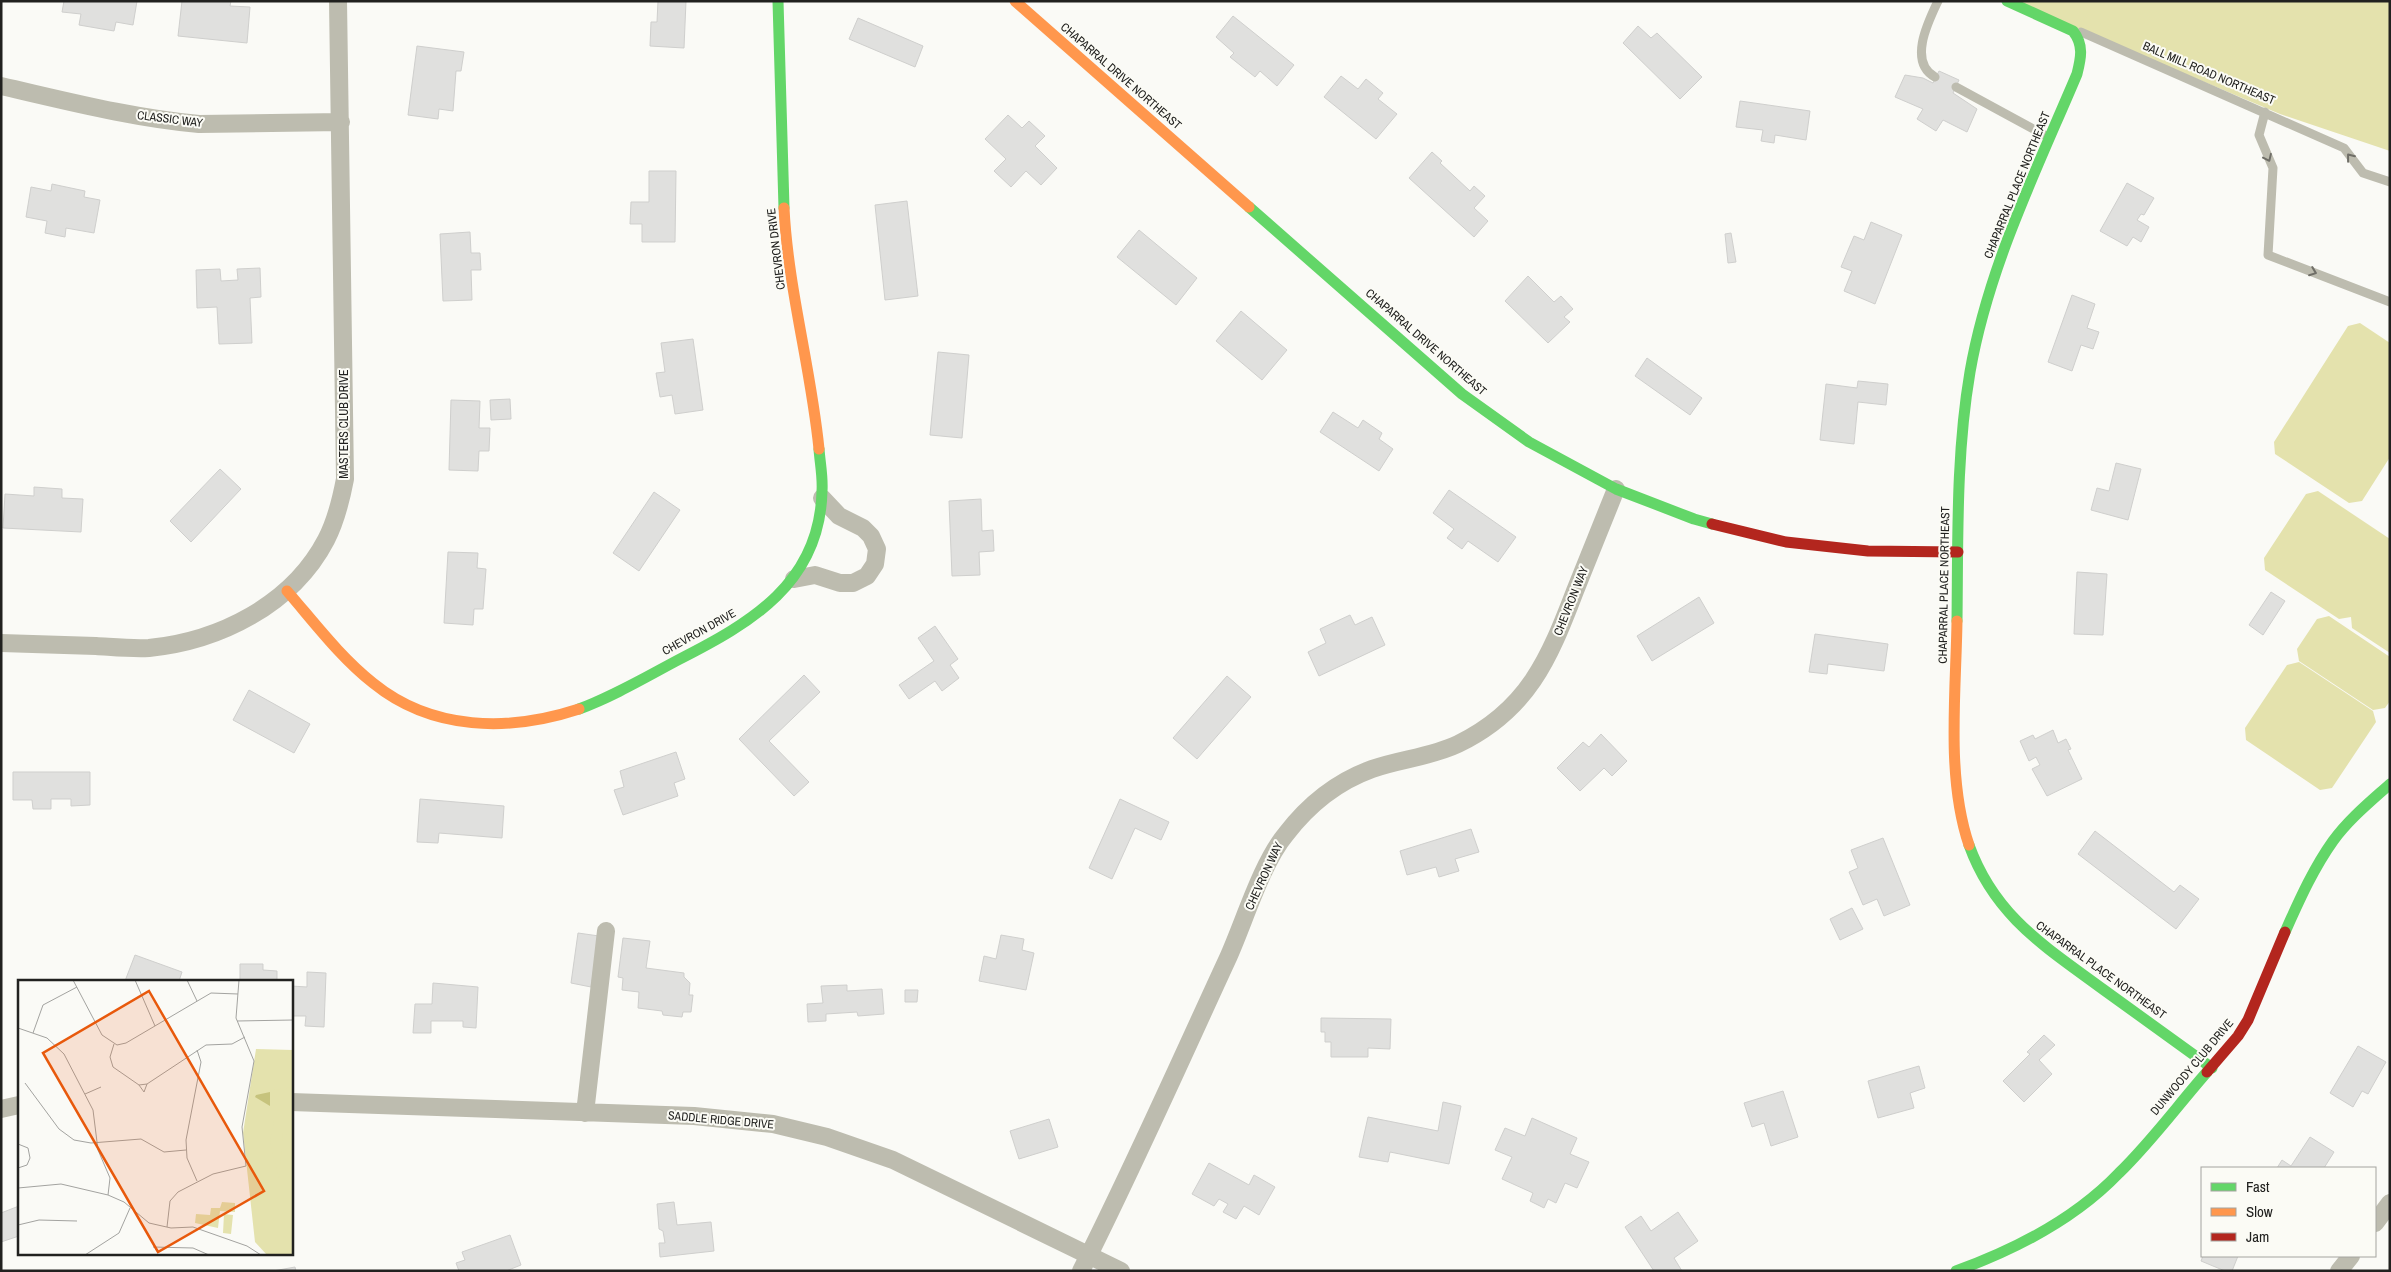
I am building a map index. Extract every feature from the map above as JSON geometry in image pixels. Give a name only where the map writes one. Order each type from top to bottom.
[{"type":"street","name":"MASTERS CLUB DRIVE","points":[[1,643],[147,648],[183,643],[221,631],[252,615],[287,591],[310,566],[326,540],[339,509],[345,479],[338,1]]},
{"type":"street","name":"CHEVRON DRIVE","points":[[287,591],[367,679],[387,694],[412,708],[439,718],[466,723],[494,724],[553,717],[596,702],[735,630],[764,609],[794,579],[812,540],[822,498],[816,420],[787,242],[780,119],[778,1]]},
{"type":"street","name":"CHAPARRAL DRIVE NORTHEAST","points":[[1015,1],[1462,394],[1529,442],[1616,489],[1694,519],[1786,542],[1868,552],[1958,552]]},
{"type":"street","name":"BALL MILL ROAD NORTHEAST","points":[[2007,1],[2056,21]]},
{"type":"street","name":"CHAPARRAL PLACE NORTHEAST","points":[[2056,21],[2079,37],[2081,58],[2078,74],[2049,137],[2009,235],[1982,318],[1972,364],[1963,428],[1959,476],[1955,783],[1962,824],[1977,867],[1999,902],[2030,936],[2212,1068]]},
{"type":"street","name":"CLASSIC WAY","points":[[1,86],[129,114],[177,122],[199,124],[341,122]]},
{"type":"street","name":"CHEVRON WAY","points":[[1085,1263],[1229,957],[1269,860],[1283,837],[1308,807],[1340,784],[1372,769],[1433,754],[1458,744],[1490,725],[1518,701],[1538,675],[1553,648],[1616,489]]},
{"type":"street","points":[[794,579],[814,575],[840,583],[853,583],[867,576],[875,564],[877,549],[871,536],[863,528],[839,516],[822,498]]},
{"type":"street","name":"DUNWOODY CLUB DRIVE","points":[[1956,1271],[1974,1265],[2033,1237],[2081,1206],[2119,1174],[2238,1036],[2248,1020],[2310,878],[2327,849],[2346,825],[2390,784]]},
{"type":"street","points":[[584,1112],[606,931]]},
{"type":"street","name":"SADDLE RIDGE DRIVE","points":[[292,1102],[694,1116],[773,1124],[827,1137],[893,1160],[1085,1263],[1121,1271]]},
{"type":"street","points":[[1,1109],[18,1105]]},
{"type":"street","points":[[2376,1222],[2390,1203]]},
{"type":"street","points":[[2339,1271],[2349,1257]]},
{"type":"lane","points":[[1935,77],[1927,72],[1921,57],[1927,27],[1938,1]]},
{"type":"lane","name":"BALL MILL ROAD NORTHEAST","points":[[2056,21],[2344,148],[2363,173],[2390,182]]},
{"type":"lane","points":[[1956,87],[2049,137]]},
{"type":"lane","points":[[2265,112],[2259,135],[2273,168],[2268,255],[2390,302]]},
{"type":"shaded area","points":[[2013,1],[2390,1],[2390,151],[2280,114]]},
{"type":"shaded area","points":[[2360,323],[2390,343],[2390,457],[2362,501],[2349,503],[2275,454],[2274,442],[2348,326]]},
{"type":"shaded area","points":[[2318,491],[2390,539],[2390,653],[2352,628],[2351,617],[2339,619],[2265,570],[2264,558],[2306,494]]},
{"type":"shaded area","points":[[2329,616],[2390,657],[2390,701],[2385,708],[2373,710],[2299,661],[2297,649],[2317,619]]},
{"type":"shaded area","points":[[2299,662],[2373,711],[2376,722],[2332,788],[2320,790],[2246,740],[2245,728],[2287,665]]},
{"type":"building","points":[[64,1],[137,1],[133,25],[116,22],[114,31],[79,25],[81,14],[62,12]]},
{"type":"building","points":[[182,1],[231,1],[230,6],[250,7],[247,43],[178,36]]},
{"type":"building","points":[[658,1],[686,1],[684,48],[650,46],[651,22],[657,22]]},
{"type":"building","points":[[1233,16],[1294,65],[1277,86],[1260,71],[1255,77],[1230,57],[1234,53],[1216,37]]},
{"type":"building","points":[[858,18],[923,46],[915,67],[849,39]]},
{"type":"building","points":[[1638,26],[1651,38],[1657,33],[1702,77],[1680,99],[1623,43]]},
{"type":"building","points":[[417,46],[464,52],[461,71],[456,71],[453,111],[439,109],[438,119],[408,115]]},
{"type":"building","points":[[1939,71],[1959,80],[1953,93],[1977,109],[1967,132],[1943,120],[1936,131],[1917,119],[1923,109],[1895,97],[1905,75],[1923,78],[1933,83]]},
{"type":"building","points":[[1341,76],[1358,89],[1366,79],[1383,93],[1378,99],[1397,114],[1376,139],[1324,97]]},
{"type":"building","points":[[1740,101],[1810,111],[1806,140],[1775,135],[1774,143],[1761,141],[1763,130],[1736,127]]},
{"type":"building","points":[[1008,115],[1022,128],[1029,121],[1045,136],[1035,146],[1057,168],[1041,185],[1026,171],[1011,187],[994,171],[1006,159],[985,139]]},
{"type":"building","points":[[1432,152],[1442,161],[1440,163],[1470,191],[1474,186],[1485,196],[1474,208],[1488,221],[1474,237],[1409,178]]},
{"type":"building","points":[[649,171],[676,171],[675,242],[642,242],[642,224],[630,224],[631,202],[649,202]]},
{"type":"building","points":[[2127,183],[2154,198],[2144,215],[2141,214],[2137,220],[2149,227],[2141,242],[2133,237],[2127,246],[2100,231]]},
{"type":"building","points":[[52,184],[85,191],[84,197],[100,200],[94,233],[66,228],[65,237],[45,233],[47,221],[26,217],[31,187],[51,191]]},
{"type":"building","points":[[907,201],[918,296],[885,300],[875,205]]},
{"type":"building","points":[[1871,222],[1902,235],[1875,304],[1844,291],[1852,271],[1841,267],[1854,236],[1864,240]]},
{"type":"building","points":[[1139,230],[1197,278],[1176,305],[1117,257]]},
{"type":"building","points":[[470,232],[471,253],[480,253],[481,270],[471,270],[472,300],[443,301],[440,234]]},
{"type":"building","points":[[1731,233],[1736,262],[1728,263],[1725,234]]},
{"type":"building","points":[[260,268],[261,297],[250,298],[252,343],[219,344],[217,307],[197,308],[196,270],[220,269],[221,281],[238,280],[237,269]]},
{"type":"building","points":[[1528,276],[1554,302],[1561,296],[1573,309],[1564,317],[1570,322],[1548,343],[1505,301]]},
{"type":"building","points":[[2072,295],[2095,304],[2087,328],[2099,332],[2093,349],[2081,345],[2072,371],[2048,362]]},
{"type":"building","points":[[1241,311],[1287,350],[1262,380],[1216,341]]},
{"type":"building","points":[[693,339],[703,410],[675,414],[672,395],[660,397],[656,373],[665,372],[661,343]]},
{"type":"building","points":[[938,352],[969,355],[962,438],[930,435]]},
{"type":"building","points":[[1647,358],[1702,398],[1690,415],[1635,376]]},
{"type":"building","points":[[1858,381],[1888,384],[1886,405],[1858,402],[1854,444],[1820,440],[1826,384],[1857,388]]},
{"type":"building","points":[[510,399],[511,419],[491,420],[490,400]]},
{"type":"building","points":[[451,400],[480,401],[479,428],[490,428],[489,451],[479,451],[478,471],[449,470]]},
{"type":"building","points":[[1333,412],[1358,428],[1363,420],[1382,433],[1379,439],[1393,449],[1379,471],[1320,432]]},
{"type":"building","points":[[2116,463],[2141,469],[2128,520],[2091,510],[2097,488],[2109,491]]},
{"type":"building","points":[[220,469],[241,489],[191,542],[170,521]]},
{"type":"building","points":[[34,487],[62,489],[62,498],[83,499],[81,532],[3,528],[5,494],[34,496]]},
{"type":"building","points":[[1449,490],[1516,537],[1498,562],[1468,541],[1462,549],[1447,538],[1454,529],[1433,513]]},
{"type":"building","points":[[654,492],[680,510],[639,571],[613,553]]},
{"type":"building","points":[[981,499],[982,531],[993,530],[994,551],[979,552],[980,575],[952,576],[949,501]]},
{"type":"building","points":[[448,552],[478,553],[477,568],[486,569],[483,609],[474,609],[473,625],[444,623]]},
{"type":"building","points":[[2077,572],[2107,574],[2103,635],[2074,634]]},
{"type":"building","points":[[2271,592],[2285,601],[2263,635],[2249,625]]},
{"type":"building","points":[[1699,597],[1714,623],[1652,661],[1637,636]]},
{"type":"building","points":[[1350,615],[1355,625],[1372,617],[1385,645],[1319,676],[1308,652],[1326,643],[1320,629]]},
{"type":"building","points":[[935,626],[958,659],[950,665],[959,678],[942,691],[935,681],[909,699],[899,685],[934,661],[918,638]]},
{"type":"building","points":[[1815,634],[1888,644],[1884,671],[1828,664],[1827,674],[1809,672]]},
{"type":"building","points":[[804,675],[820,692],[769,741],[809,782],[794,796],[739,739]]},
{"type":"building","points":[[1227,676],[1251,697],[1197,759],[1173,738]]},
{"type":"building","points":[[249,690],[310,724],[294,753],[233,720]]},
{"type":"building","points":[[2053,730],[2058,743],[2066,739],[2071,749],[2068,750],[2082,779],[2047,796],[2032,769],[2040,765],[2036,757],[2029,761],[2020,741],[2033,735],[2035,739]]},
{"type":"building","points":[[1601,734],[1627,761],[1612,776],[1604,768],[1580,791],[1557,768],[1583,742],[1589,747]]},
{"type":"building","points":[[676,752],[685,779],[674,783],[678,796],[623,815],[614,790],[624,787],[620,771]]},
{"type":"building","points":[[13,772],[90,772],[90,805],[71,806],[71,799],[51,799],[51,809],[33,809],[32,800],[13,800]]},
{"type":"building","points":[[420,799],[504,806],[502,838],[439,833],[438,843],[417,842]]},
{"type":"building","points":[[1120,799],[1169,822],[1161,840],[1135,828],[1112,879],[1089,868]]},
{"type":"building","points":[[1471,829],[1479,852],[1455,859],[1459,871],[1439,877],[1436,867],[1407,875],[1400,851]]},
{"type":"building","points":[[2095,831],[2174,892],[2180,885],[2199,899],[2176,929],[2078,854]]},
{"type":"building","points":[[1883,838],[1910,905],[1884,916],[1877,899],[1863,905],[1849,872],[1858,868],[1851,850]]},
{"type":"building","points":[[1852,908],[1863,929],[1840,940],[1830,919]]},
{"type":"building","points":[[578,933],[599,936],[591,987],[571,983]]},
{"type":"building","points":[[1001,935],[1024,939],[1022,950],[1034,953],[1026,990],[979,981],[984,956],[996,959]]},
{"type":"building","points":[[623,938],[650,941],[646,968],[684,973],[684,977],[690,983],[689,995],[693,995],[691,1012],[683,1012],[682,1017],[663,1015],[662,1011],[638,1008],[639,992],[622,990],[623,978],[618,977]]},
{"type":"building","points":[[135,955],[182,972],[179,980],[125,980]]},
{"type":"building","points":[[240,964],[263,964],[263,970],[277,971],[277,980],[240,980]]},
{"type":"building","points":[[307,972],[326,973],[324,1027],[305,1026],[306,1016],[292,1016],[292,986],[307,987]]},
{"type":"building","points":[[433,983],[478,987],[476,1028],[463,1027],[463,1021],[431,1021],[431,1033],[413,1033],[415,1004],[432,1004]]},
{"type":"building","points":[[847,985],[847,991],[882,989],[884,1014],[858,1016],[857,1012],[826,1014],[826,1021],[808,1022],[807,1004],[823,1003],[821,986]]},
{"type":"building","points":[[905,990],[918,990],[917,1002],[905,1002]]},
{"type":"building","points":[[1321,1018],[1391,1019],[1390,1049],[1368,1048],[1368,1057],[1331,1057],[1331,1042],[1325,1042],[1325,1032],[1321,1032]]},
{"type":"building","points":[[2044,1035],[2055,1045],[2039,1060],[2052,1074],[2024,1102],[2003,1081],[2030,1054],[2027,1052]]},
{"type":"building","points":[[2358,1046],[2386,1062],[2368,1094],[2362,1091],[2353,1107],[2330,1093]]},
{"type":"building","points":[[1919,1066],[1925,1088],[1910,1093],[1914,1108],[1878,1118],[1868,1081]]},
{"type":"building","points":[[1783,1091],[1798,1137],[1771,1146],[1764,1123],[1752,1127],[1744,1103]]},
{"type":"building","points":[[1443,1102],[1461,1106],[1449,1164],[1390,1152],[1388,1162],[1359,1157],[1368,1117],[1438,1131]]},
{"type":"building","points":[[1532,1118],[1577,1138],[1570,1154],[1589,1162],[1577,1188],[1565,1183],[1556,1203],[1548,1199],[1544,1208],[1530,1201],[1533,1193],[1502,1179],[1512,1157],[1495,1150],[1505,1128],[1525,1136]]},
{"type":"building","points":[[1049,1119],[1058,1147],[1019,1159],[1010,1131]]},
{"type":"building","points":[[2310,1137],[2334,1152],[2325,1167],[2278,1167],[2282,1160],[2291,1166]]},
{"type":"building","points":[[1209,1163],[1249,1185],[1254,1175],[1275,1187],[1259,1215],[1244,1206],[1236,1219],[1223,1212],[1228,1204],[1219,1199],[1214,1206],[1192,1194]]},
{"type":"building","points":[[674,1202],[677,1225],[711,1222],[714,1251],[660,1257],[659,1243],[665,1243],[663,1231],[659,1229],[657,1204]]},
{"type":"building","points":[[18,1206],[18,1236],[1,1242],[1,1213]]},
{"type":"building","points":[[1678,1212],[1698,1241],[1674,1258],[1682,1271],[1654,1271],[1625,1227],[1641,1216],[1651,1231]]},
{"type":"building","points":[[510,1235],[521,1265],[506,1271],[459,1271],[456,1263],[465,1260],[462,1252]]},
{"type":"building","points":[[2203,1257],[2238,1257],[2232,1271],[2225,1271],[2201,1261]]},
{"type":"building","points":[[295,1267],[296,1271],[273,1271]]},
{"type":"traffic: fast","points":[[778,1],[784,208]]},
{"type":"traffic: fast","points":[[1957,621],[1962,434],[1965,403],[1978,333],[2015,220],[2077,74],[2080,57],[2079,41],[2073,31],[2007,1]]},
{"type":"traffic: fast","points":[[1249,207],[1462,394],[1529,442],[1616,489],[1712,524]]},
{"type":"traffic: fast","points":[[579,709],[617,692],[705,646],[755,615],[777,596],[795,575],[809,551],[818,523],[822,486],[819,449]]},
{"type":"traffic: fast","points":[[2285,932],[2313,874],[2333,841],[2353,818],[2390,784]]},
{"type":"traffic: fast","points":[[1969,845],[1980,870],[1993,892],[2024,928],[2062,959],[2212,1068]]},
{"type":"traffic: fast","points":[[1956,1271],[2022,1243],[2084,1204],[2131,1161],[2207,1072]]},
{"type":"traffic: slow","points":[[1015,1],[1249,207]]},
{"type":"traffic: slow","points":[[784,208],[790,268],[811,389],[819,449]]},
{"type":"traffic: slow","points":[[287,591],[328,639],[361,673],[396,699],[420,711],[472,723],[499,724],[526,721],[579,709]]},
{"type":"traffic: slow","points":[[1957,621],[1954,705],[1955,763],[1957,792],[1969,845]]},
{"type":"traffic: jam","points":[[1712,524],[1786,542],[1868,551],[1958,552]]},
{"type":"traffic: jam","points":[[2207,1072],[2238,1036],[2248,1020],[2285,932]]}]
